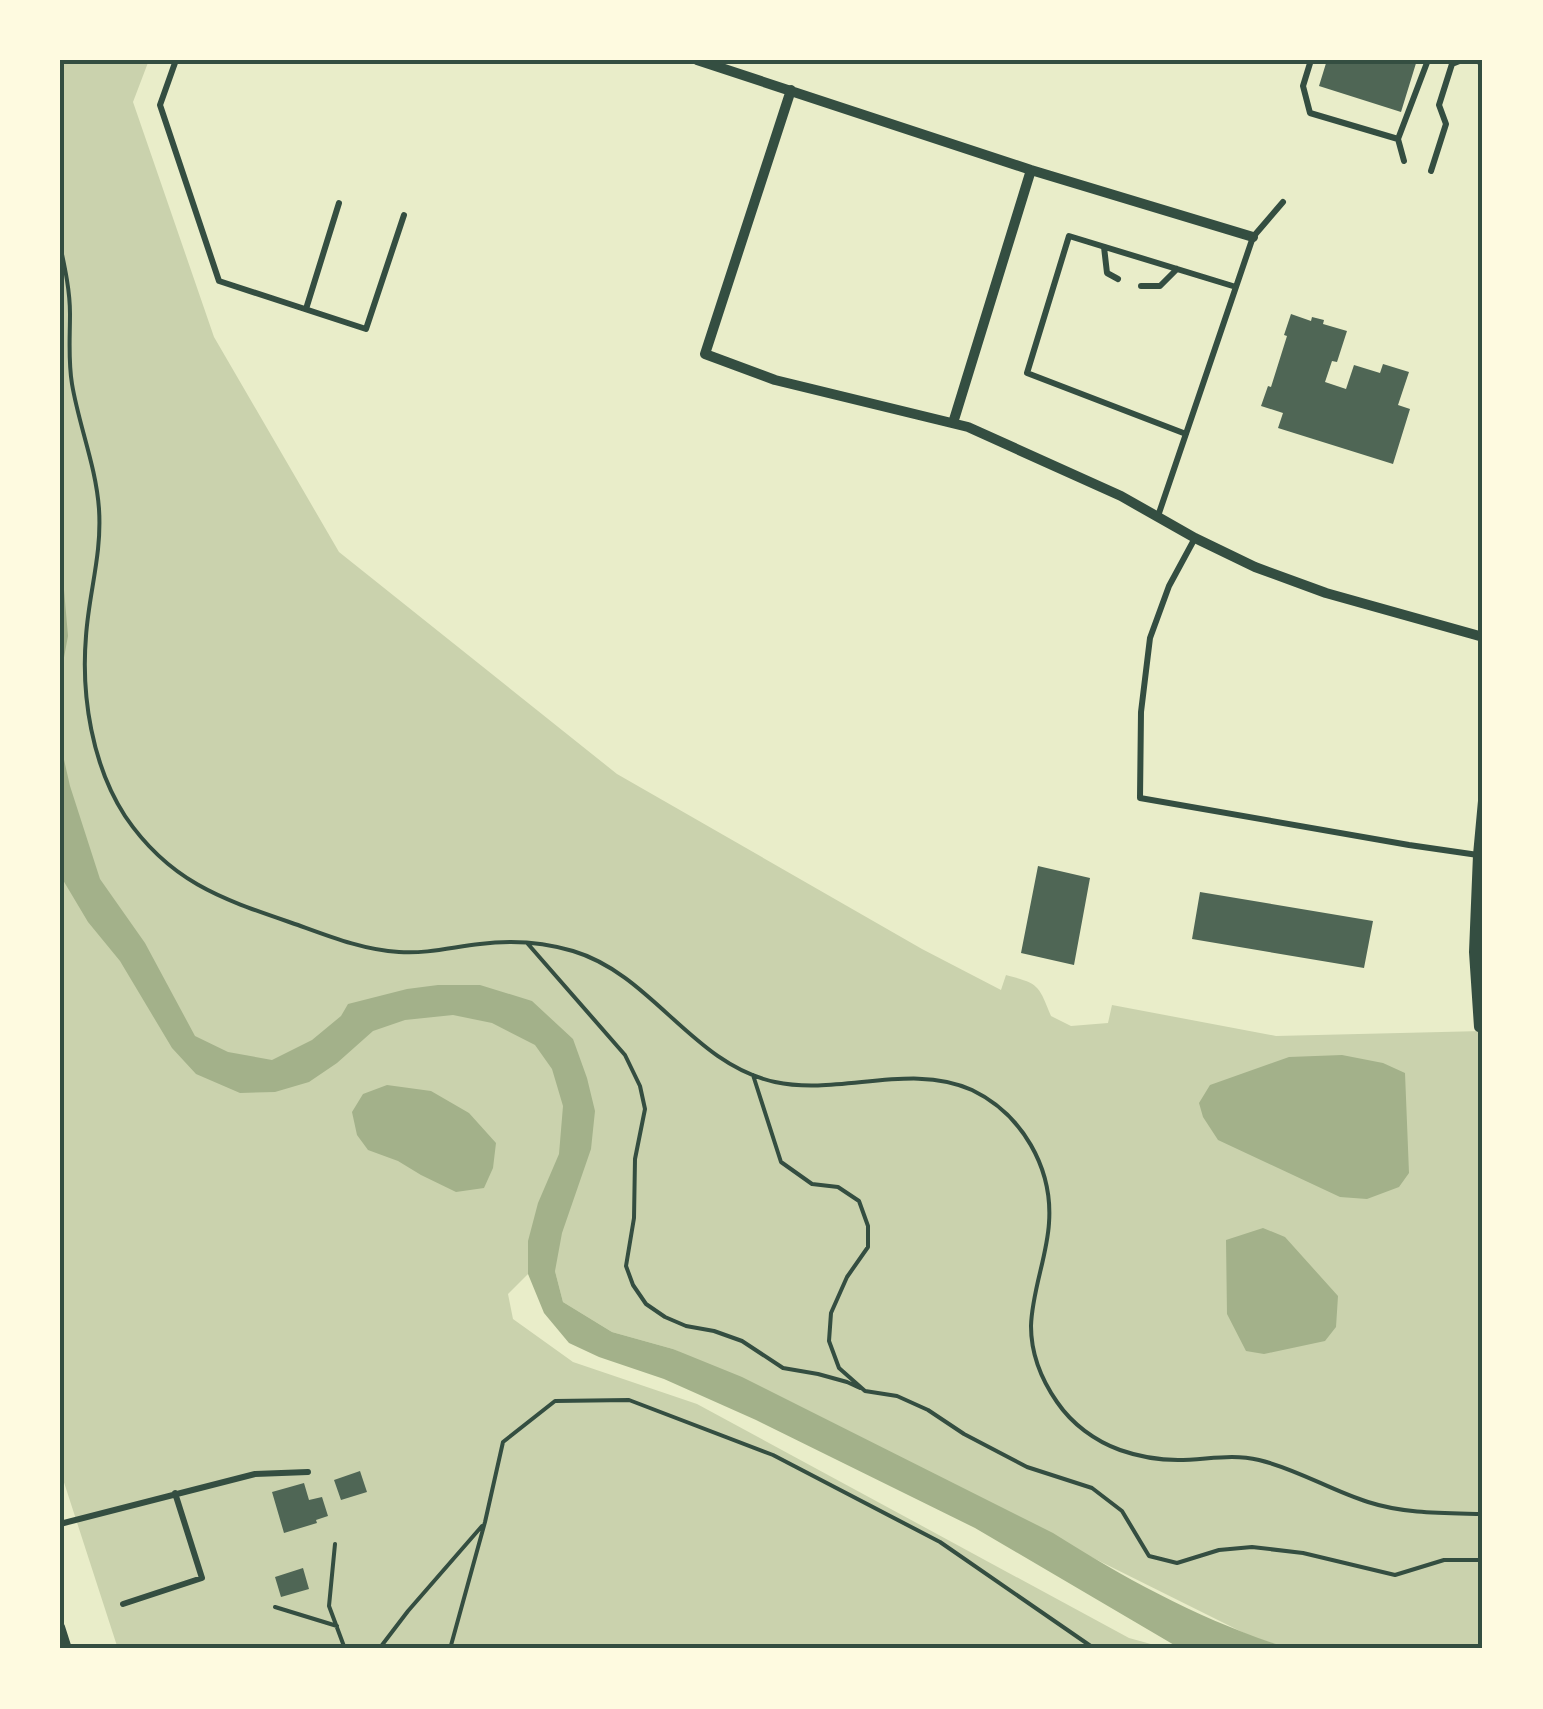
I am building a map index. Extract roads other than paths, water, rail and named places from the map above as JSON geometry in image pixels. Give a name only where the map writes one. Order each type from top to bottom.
[{"type":"street","points":[[696,60],[1031,170],[1253,237]]},
{"type":"street","points":[[792,90],[705,354],[775,380],[968,427],[1121,496],[1255,567],[1326,593],[1483,637]]},
{"type":"street","points":[[953,423],[1031,170]]},
{"type":"street","points":[[1479,1027],[1478,855],[1483,801]]},
{"type":"street","points":[[60,1627],[67,1649]]},
{"type":"lane","points":[[176,60],[160,105],[219,281],[366,329],[404,215]]},
{"type":"lane","points":[[1311,60],[1303,86],[1310,114],[1398,138]]},
{"type":"lane","points":[[1404,160],[1398,138],[1428,60]]},
{"type":"lane","points":[[1430,171],[1446,124],[1439,105],[1452,64],[1462,60]]},
{"type":"lane","points":[[1474,60],[1483,62]]},
{"type":"lane","points":[[1158,517],[1253,237],[1283,202]]},
{"type":"lane","points":[[306,309],[339,203]]},
{"type":"lane","points":[[1186,434],[1027,373],[1069,236],[1236,287]]},
{"type":"lane","points":[[1104,247],[1107,272],[1118,279]]},
{"type":"lane","points":[[1141,286],[1160,286],[1177,269]]},
{"type":"lane","points":[[1195,538],[1169,586],[1150,638],[1141,712],[1140,798],[1478,855]]},
{"type":"lane","points":[[60,1524],[256,1474],[308,1472]]},
{"type":"lane","points":[[123,1604],[202,1578],[174,1493]]}]
